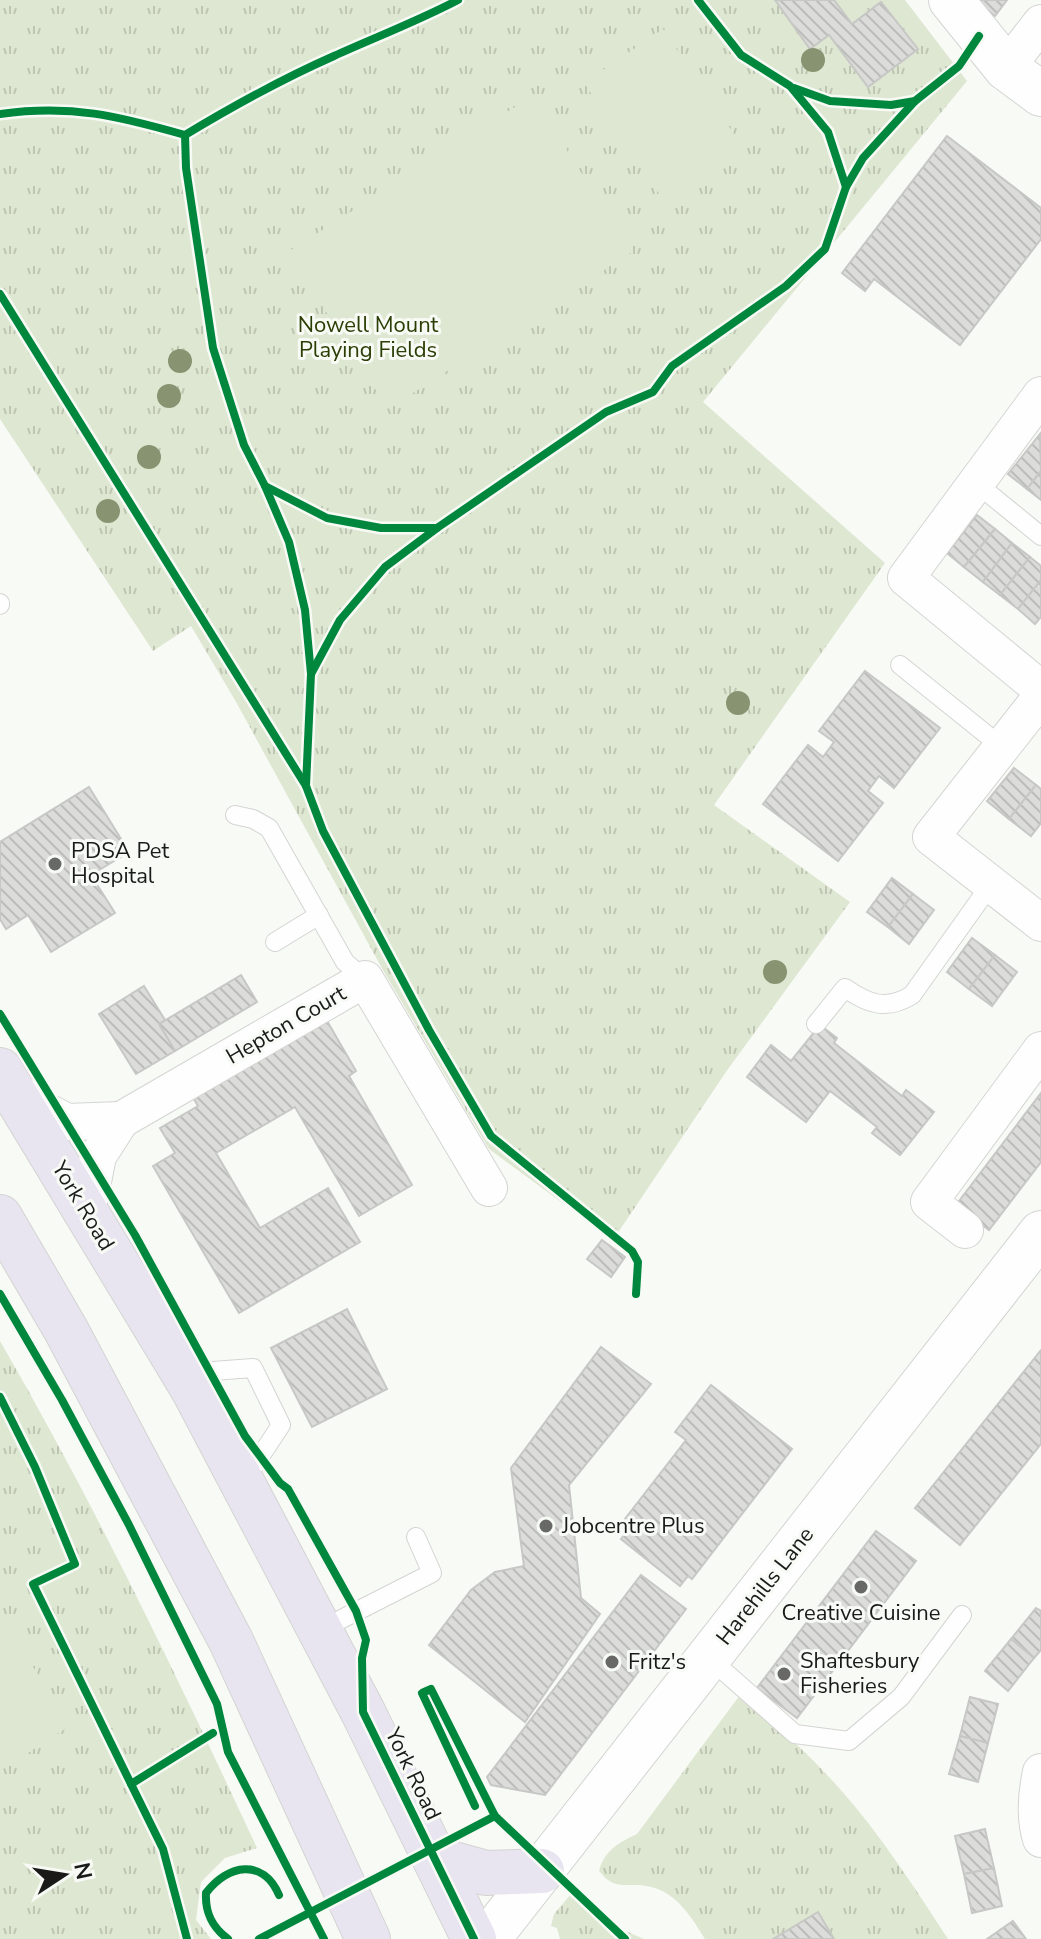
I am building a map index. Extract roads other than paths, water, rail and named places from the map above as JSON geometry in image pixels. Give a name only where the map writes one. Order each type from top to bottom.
[{"type":"highway","name":"York Road","points":[[6,1079],[183,1373],[319,1631],[474,1939]]},
{"type":"highway","points":[[0,1217],[66,1330],[231,1641],[368,1939]]},
{"type":"highway","points":[[435,1859],[486,1873],[542,1871]]},
{"type":"main road","points":[[951,0],[1006,68],[1041,94]]},
{"type":"main road","name":"Harehills Lane","points":[[488,1939],[1041,1233]]},
{"type":"street","points":[[1006,68],[1041,23]]},
{"type":"street","points":[[1041,395],[906,578],[1041,689]]},
{"type":"street","points":[[1041,697],[931,837],[1041,923]]},
{"type":"street","name":"Hepton Court","points":[[87,1212],[98,1156],[121,1120],[365,979],[489,1188]]},
{"type":"street","points":[[965,1230],[929,1202],[1041,1050]]},
{"type":"street","name":"Hepton Court","points":[[6,1079],[44,1110],[67,1122],[121,1120]]},
{"type":"street","points":[[1041,1772],[1036,1795],[1037,1827],[1041,1839]]},
{"type":"lane","points":[[976,483],[1041,536]]},
{"type":"lane","points":[[900,665],[1002,747]]},
{"type":"lane","points":[[235,815],[253,819],[269,828],[345,962],[365,979]]},
{"type":"lane","points":[[816,1024],[845,988],[872,1004],[886,1006],[912,995],[991,884]]},
{"type":"lane","points":[[275,942],[319,915]]},
{"type":"lane","points":[[183,1373],[253,1368],[281,1425],[243,1484]]},
{"type":"lane","points":[[319,1631],[432,1573],[416,1537]]},
{"type":"lane","points":[[709,1658],[795,1734],[849,1741],[901,1697],[962,1615]]},
{"type":"place","name":"PDSA Pet Hospital","points":[[55,864]]},
{"type":"place","name":"Jobcentre Plus","points":[[546,1526]]},
{"type":"place","name":"Creative Cuisine","points":[[861,1587]]},
{"type":"place","name":"Fritz's","points":[[612,1662]]},
{"type":"place","name":"Shaftesbury Fisheries","points":[[784,1674]]},
{"type":"park label","name":"Nowell Mount Playing Fields","points":[[368,338]]}]
